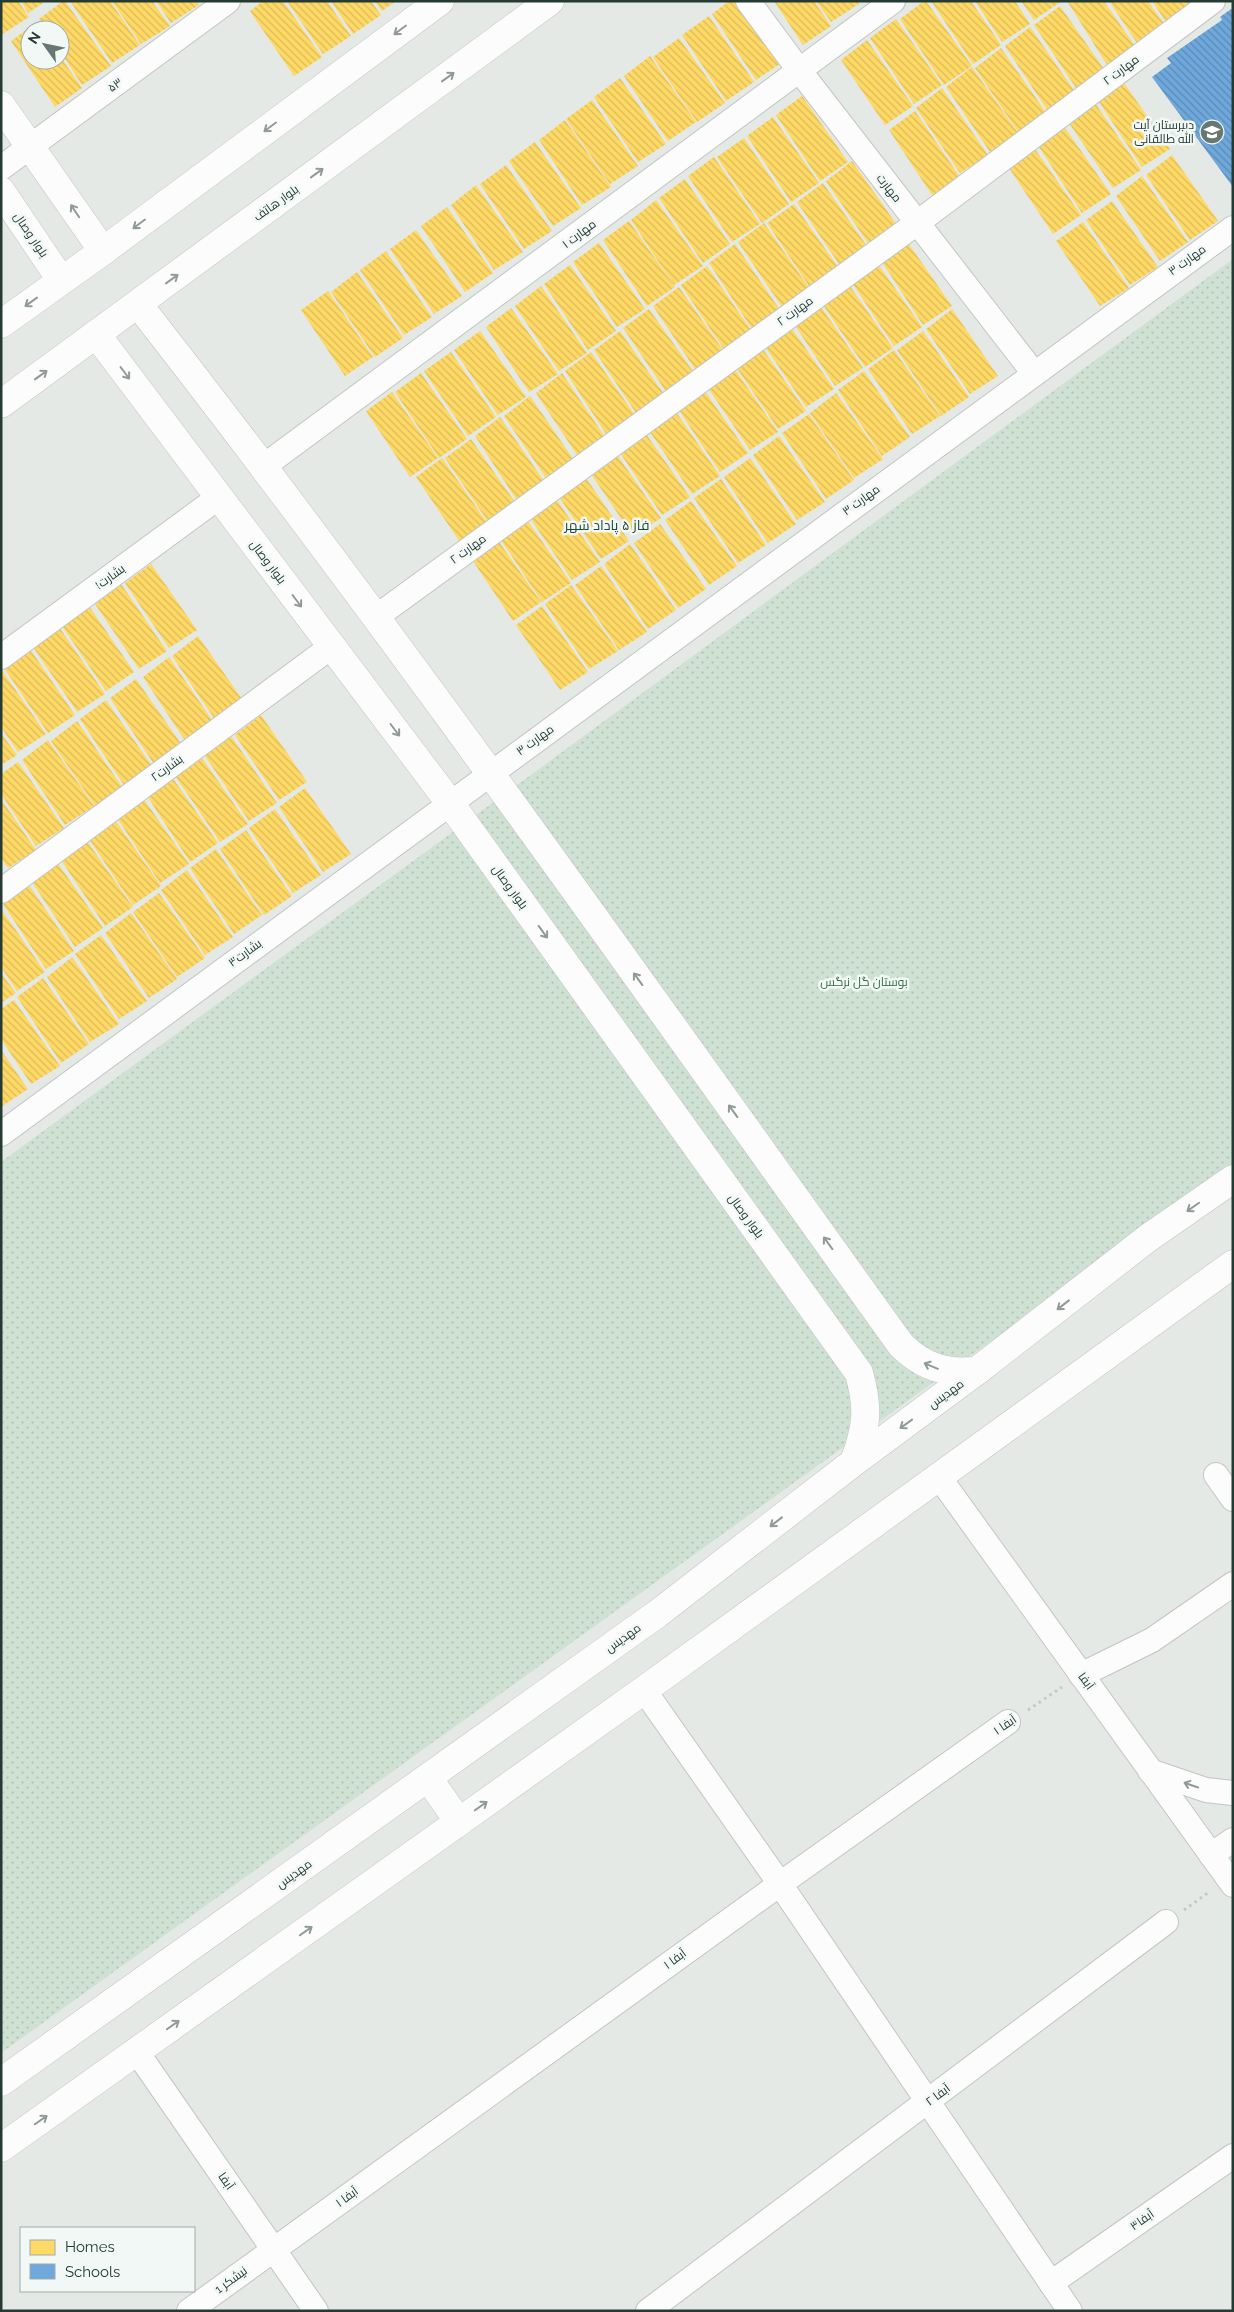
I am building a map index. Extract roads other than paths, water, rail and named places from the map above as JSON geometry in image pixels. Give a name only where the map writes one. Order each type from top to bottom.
[{"type":"street","name":"۵۳","points":[[1,168],[228,1]]},
{"type":"street","points":[[1,324],[103,251],[440,1]]},
{"type":"street","name":"بلوار هاتف","points":[[1,404],[550,1]]},
{"type":"street","name":"مهارت","points":[[748,1],[799,70],[1034,372]]},
{"type":"street","name":"مهارت ۱","points":[[264,466],[893,1]]},
{"type":"street","name":"مهارت ۲","points":[[376,618],[917,223],[1212,1]]},
{"type":"street","points":[[1,105],[103,251]]},
{"type":"street","name":"بلوار وصال","points":[[1,190],[61,280]]},
{"type":"street","name":"مهارت ۳","points":[[490,774],[1034,372],[1233,228]]},
{"type":"street","points":[[138,304],[264,466],[376,618],[901,1345],[912,1356],[938,1370],[961,1373],[978,1370]]},
{"type":"street","name":"بلوار وصال","points":[[96,334],[450,803],[859,1373],[867,1405],[864,1437],[854,1462]]},
{"type":"street","name":"بشارت۱","points":[[1,657],[219,497]]},
{"type":"street","name":"بشارت۲","points":[[1,891],[332,646]]},
{"type":"street","name":"بشارت۳","points":[[1,1134],[490,774]]},
{"type":"street","name":"مهدیس","points":[[1,2082],[657,1614],[1148,1238],[1233,1179]]},
{"type":"street","points":[[1,2148],[644,1690],[1233,1264]]},
{"type":"street","points":[[1216,1475],[1233,1499]]},
{"type":"street","name":"آبفا","points":[[939,1477],[1231,1882]]},
{"type":"street","points":[[1081,1675],[1152,1640],[1233,1584]]},
{"type":"street","points":[[644,1690],[780,1884],[1070,2311]]},
{"type":"street","name":"آبفا ۱","points":[[273,2250],[1008,1722]]},
{"type":"street","points":[[1150,1770],[1206,1790],[1233,1793]]},
{"type":"street","points":[[428,1778],[458,1822]]},
{"type":"street","points":[[1211,1855],[1233,1840]]},
{"type":"street","name":"آبفا ۲","points":[[648,2311],[929,2102],[1166,1922]]},
{"type":"street","name":"آبفا","points":[[136,2052],[316,2311]]},
{"type":"street","name":"آبفا۳","points":[[1051,2283],[1233,2156]]},
{"type":"street","name":"نیشکر 1","points":[[189,2311],[273,2250]]},
{"type":"place","name":"دبیرستان آیت الله طالقانی","points":[[1212,132]]},
{"type":"district","name":"فاز ۵ پاداد شهر","points":[[607,525]]},
{"type":"park label","name":"بوستان گل نرگس","points":[[864,982]]}]
